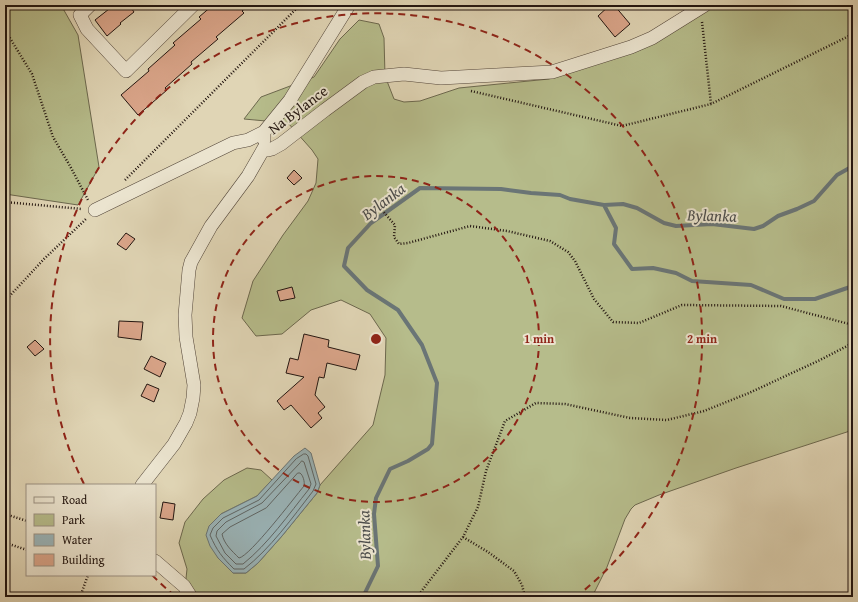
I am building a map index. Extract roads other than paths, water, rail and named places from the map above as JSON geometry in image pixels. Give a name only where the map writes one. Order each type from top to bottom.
[{"type":"street","points":[[90,5],[80,15],[87,30],[126,71],[193,5]]},
{"type":"street","points":[[95,210],[233,143],[248,140],[264,132],[290,100],[349,5]]},
{"type":"street","name":"Na Bylance","points":[[143,484],[174,444],[190,413],[194,385],[186,337],[185,315],[189,270],[211,226],[248,176],[264,148],[268,150],[281,144],[325,110],[364,82],[374,77],[404,74],[441,78],[552,72],[631,47],[652,38],[703,6]]},
{"type":"street","points":[[264,132],[264,148]]},
{"type":"street","points":[[156,562],[184,586],[191,597]]},
{"type":"water","points":[[305,448],[311,453],[320,485],[317,493],[258,563],[246,573],[233,573],[218,558],[210,546],[206,535],[209,526],[221,514],[257,496],[294,456]]},
{"type":"waterway","name":"Bylanka","points":[[363,597],[378,566],[374,514],[376,498],[390,469],[408,461],[428,449],[432,444],[437,383],[422,345],[398,310],[367,290],[344,266],[348,248],[371,223],[420,188],[501,189],[560,195],[570,199],[604,205],[623,204],[637,208],[664,223],[676,226],[712,224],[754,229],[763,226],[778,216],[814,201],[837,175],[853,166]]},
{"type":"waterway","points":[[604,205],[616,228],[614,244],[632,269],[653,268],[676,273],[692,281],[751,285],[784,299],[815,299],[853,286]]}]
